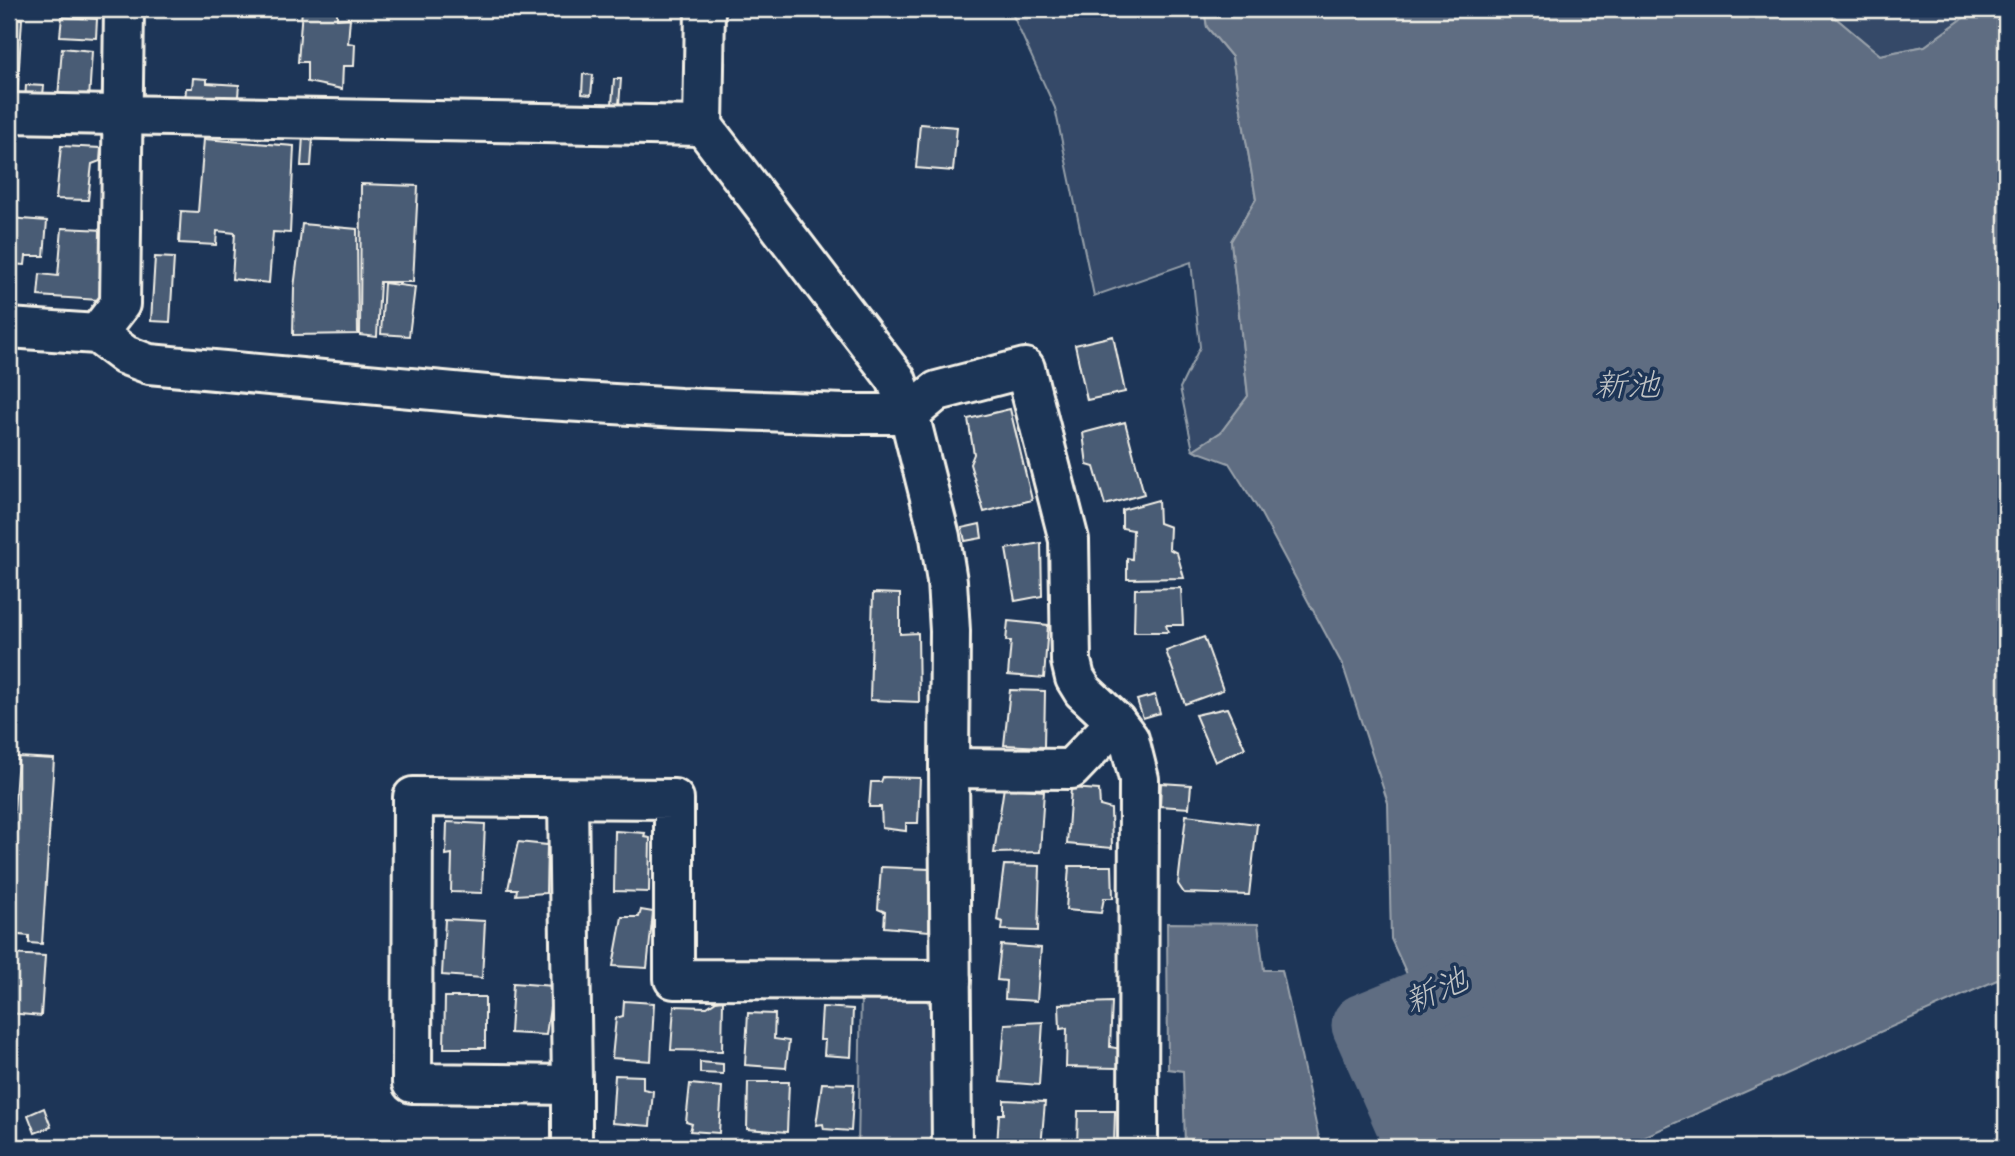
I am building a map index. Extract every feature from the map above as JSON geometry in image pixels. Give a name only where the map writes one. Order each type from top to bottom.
[{"type":"street","points":[[97,334],[120,304],[124,9]]},
{"type":"street","points":[[705,9],[704,126],[896,379],[909,414],[940,537],[947,581],[950,632],[952,1147]]},
{"type":"street","points":[[9,113],[704,126]]},
{"type":"street","points":[[9,328],[97,334],[125,355],[163,365],[531,399],[680,408],[909,414],[937,391],[1025,368],[1069,540],[1071,662],[1075,678],[1083,691],[1116,722],[1129,739],[1139,779],[1138,1147]]},
{"type":"street","points":[[949,768],[1071,769],[1116,722]]},
{"type":"street","points":[[572,1085],[412,1083],[412,797],[674,799],[674,979],[951,980]]},
{"type":"street","points":[[568,799],[572,1147]]},
{"type":"shaded area","points":[[1010,9],[1204,9],[1207,27],[1232,57],[1256,199],[1231,241],[1248,396],[1221,432],[1193,450],[1180,388],[1200,347],[1191,262],[1094,296],[1055,108]]},
{"type":"shaded area","points":[[1825,9],[1969,9],[1967,16],[1925,46],[1880,55]]},
{"type":"shaded area","points":[[861,995],[922,995],[937,1013],[937,1141],[929,1147],[858,1147]]},
{"type":"water","name":"新池","points":[[1204,9],[1825,9],[1880,55],[1925,46],[1966,16],[1969,9],[2006,9],[2006,976],[1621,1147],[1448,1147],[1371,1003],[1411,983],[1391,939],[1388,803],[1343,666],[1260,512],[1229,463],[1193,450],[1221,432],[1248,396],[1231,241],[1256,199],[1232,57],[1207,27]]},
{"type":"water","points":[[1167,923],[1258,924],[1264,970],[1282,970],[1321,1147],[1185,1147],[1183,1071],[1168,1069]]},
{"type":"building","points":[[302,9],[337,9],[337,19],[350,18],[348,43],[355,44],[354,66],[343,66],[342,89],[307,82],[307,62],[298,62]]},
{"type":"building","points":[[62,17],[97,19],[96,38],[60,36]]},
{"type":"building","points":[[9,18],[22,19],[17,99],[9,99]]},
{"type":"building","points":[[62,48],[92,51],[89,100],[58,98]]},
{"type":"building","points":[[583,74],[593,75],[591,95],[582,94]]},
{"type":"building","points":[[193,78],[207,79],[207,83],[239,85],[237,107],[185,101],[186,88],[192,88]]},
{"type":"building","points":[[614,79],[621,79],[619,105],[612,104]]},
{"type":"building","points":[[26,85],[44,86],[42,103],[25,101]]},
{"type":"building","points":[[920,124],[957,127],[953,171],[916,168]]},
{"type":"building","points":[[303,136],[313,137],[311,166],[301,166]]},
{"type":"building","points":[[204,139],[294,146],[290,233],[273,232],[269,283],[232,279],[235,233],[217,231],[216,245],[179,243],[181,211],[198,212]]},
{"type":"building","points":[[61,146],[101,148],[100,161],[92,164],[88,200],[56,199]]},
{"type":"building","points":[[361,184],[418,186],[413,282],[380,282],[377,337],[360,335]]},
{"type":"building","points":[[9,218],[47,221],[44,256],[26,256],[25,265],[9,264]]},
{"type":"building","points":[[302,224],[357,229],[358,334],[293,335],[294,288]]},
{"type":"building","points":[[62,228],[105,230],[105,286],[99,300],[38,296],[40,274],[58,276]]},
{"type":"building","points":[[155,257],[174,258],[170,322],[151,321]]},
{"type":"building","points":[[9,277],[17,277],[16,297],[9,296]]},
{"type":"building","points":[[384,283],[415,287],[409,336],[381,334]]},
{"type":"building","points":[[1113,336],[1125,392],[1087,400],[1075,345]]},
{"type":"building","points":[[1010,409],[1032,500],[984,512],[970,464],[974,454],[968,419]]},
{"type":"building","points":[[1125,422],[1144,494],[1105,505],[1094,467],[1087,465],[1083,433]]},
{"type":"building","points":[[1158,500],[1159,523],[1170,527],[1169,549],[1177,553],[1184,578],[1127,579],[1127,558],[1132,559],[1133,530],[1122,528],[1122,510]]},
{"type":"building","points":[[980,524],[982,538],[965,541],[962,528]]},
{"type":"building","points":[[1041,543],[1042,596],[1015,601],[1006,549]]},
{"type":"building","points":[[1181,588],[1183,625],[1166,625],[1168,632],[1134,632],[1135,589]]},
{"type":"building","points":[[873,593],[900,594],[900,634],[918,633],[919,702],[870,700]]},
{"type":"building","points":[[1008,621],[1048,625],[1044,678],[1008,675],[1011,641],[1006,641]]},
{"type":"building","points":[[1204,637],[1223,690],[1185,704],[1166,651]]},
{"type":"building","points":[[1010,690],[1045,691],[1044,747],[1004,745]]},
{"type":"building","points":[[1155,695],[1160,713],[1143,718],[1137,700]]},
{"type":"building","points":[[1227,708],[1245,748],[1215,762],[1195,715]]},
{"type":"building","points":[[18,757],[54,759],[42,944],[29,943],[29,936],[9,934],[9,879]]},
{"type":"building","points":[[883,777],[920,778],[918,823],[906,823],[906,831],[882,828],[881,807],[869,807],[871,782],[881,782]]},
{"type":"building","points":[[1161,783],[1191,785],[1189,808],[1160,806]]},
{"type":"building","points":[[1004,787],[1044,791],[1040,852],[994,853]]},
{"type":"building","points":[[1071,788],[1099,790],[1100,806],[1111,809],[1112,848],[1067,844]]},
{"type":"building","points":[[1186,815],[1257,824],[1249,895],[1184,893],[1178,884]]},
{"type":"building","points":[[447,822],[485,824],[482,893],[451,892],[452,854],[446,855]]},
{"type":"building","points":[[615,831],[645,833],[644,837],[650,838],[649,892],[614,891]]},
{"type":"building","points":[[518,842],[547,845],[546,893],[516,895],[517,889],[508,889]]},
{"type":"building","points":[[1004,865],[1040,866],[1038,931],[1002,930],[1003,922],[997,920]]},
{"type":"building","points":[[1069,866],[1112,866],[1113,898],[1104,898],[1101,913],[1066,910]]},
{"type":"building","points":[[881,867],[930,869],[929,931],[884,927],[885,912],[878,909]]},
{"type":"building","points":[[641,910],[653,912],[647,968],[613,966],[622,917],[639,917]]},
{"type":"building","points":[[445,919],[485,921],[482,978],[442,975]]},
{"type":"building","points":[[1001,945],[1041,948],[1037,1001],[1005,999],[1006,981],[997,980]]},
{"type":"building","points":[[9,954],[45,956],[41,1016],[9,1013]]},
{"type":"building","points":[[513,983],[553,986],[546,1035],[510,1033]]},
{"type":"building","points":[[445,997],[485,997],[485,1048],[444,1048]]},
{"type":"building","points":[[723,1000],[722,1051],[671,1050],[674,1006],[707,1007]]},
{"type":"building","points":[[624,1001],[654,1003],[651,1061],[612,1058],[616,1018],[623,1016]]},
{"type":"building","points":[[1112,1002],[1110,1047],[1121,1049],[1119,1068],[1066,1067],[1067,1028],[1060,1029],[1059,1004]]},
{"type":"building","points":[[822,1007],[853,1009],[851,1057],[824,1055],[825,1040],[820,1040]]},
{"type":"building","points":[[748,1013],[775,1014],[774,1039],[789,1041],[786,1068],[745,1065]]},
{"type":"building","points":[[1043,1022],[1039,1085],[1000,1082],[1005,1024]]},
{"type":"building","points":[[700,1062],[723,1064],[723,1074],[700,1073]]},
{"type":"building","points":[[615,1075],[643,1076],[643,1089],[653,1091],[650,1126],[612,1123]]},
{"type":"building","points":[[748,1082],[789,1082],[787,1132],[747,1129]]},
{"type":"building","points":[[822,1083],[854,1084],[851,1131],[824,1129],[823,1124],[816,1125]]},
{"type":"building","points":[[690,1084],[722,1087],[719,1133],[690,1131],[692,1124],[686,1122]]},
{"type":"building","points":[[1004,1100],[1045,1102],[1041,1147],[997,1147],[999,1114],[1004,1114]]},
{"type":"building","points":[[44,1108],[51,1127],[35,1133],[28,1115]]},
{"type":"building","points":[[1078,1111],[1115,1111],[1114,1147],[1077,1147]]},
{"type":"waterway","name":"新池","points":[[1417,1147],[1363,1025],[1460,985]]}]
